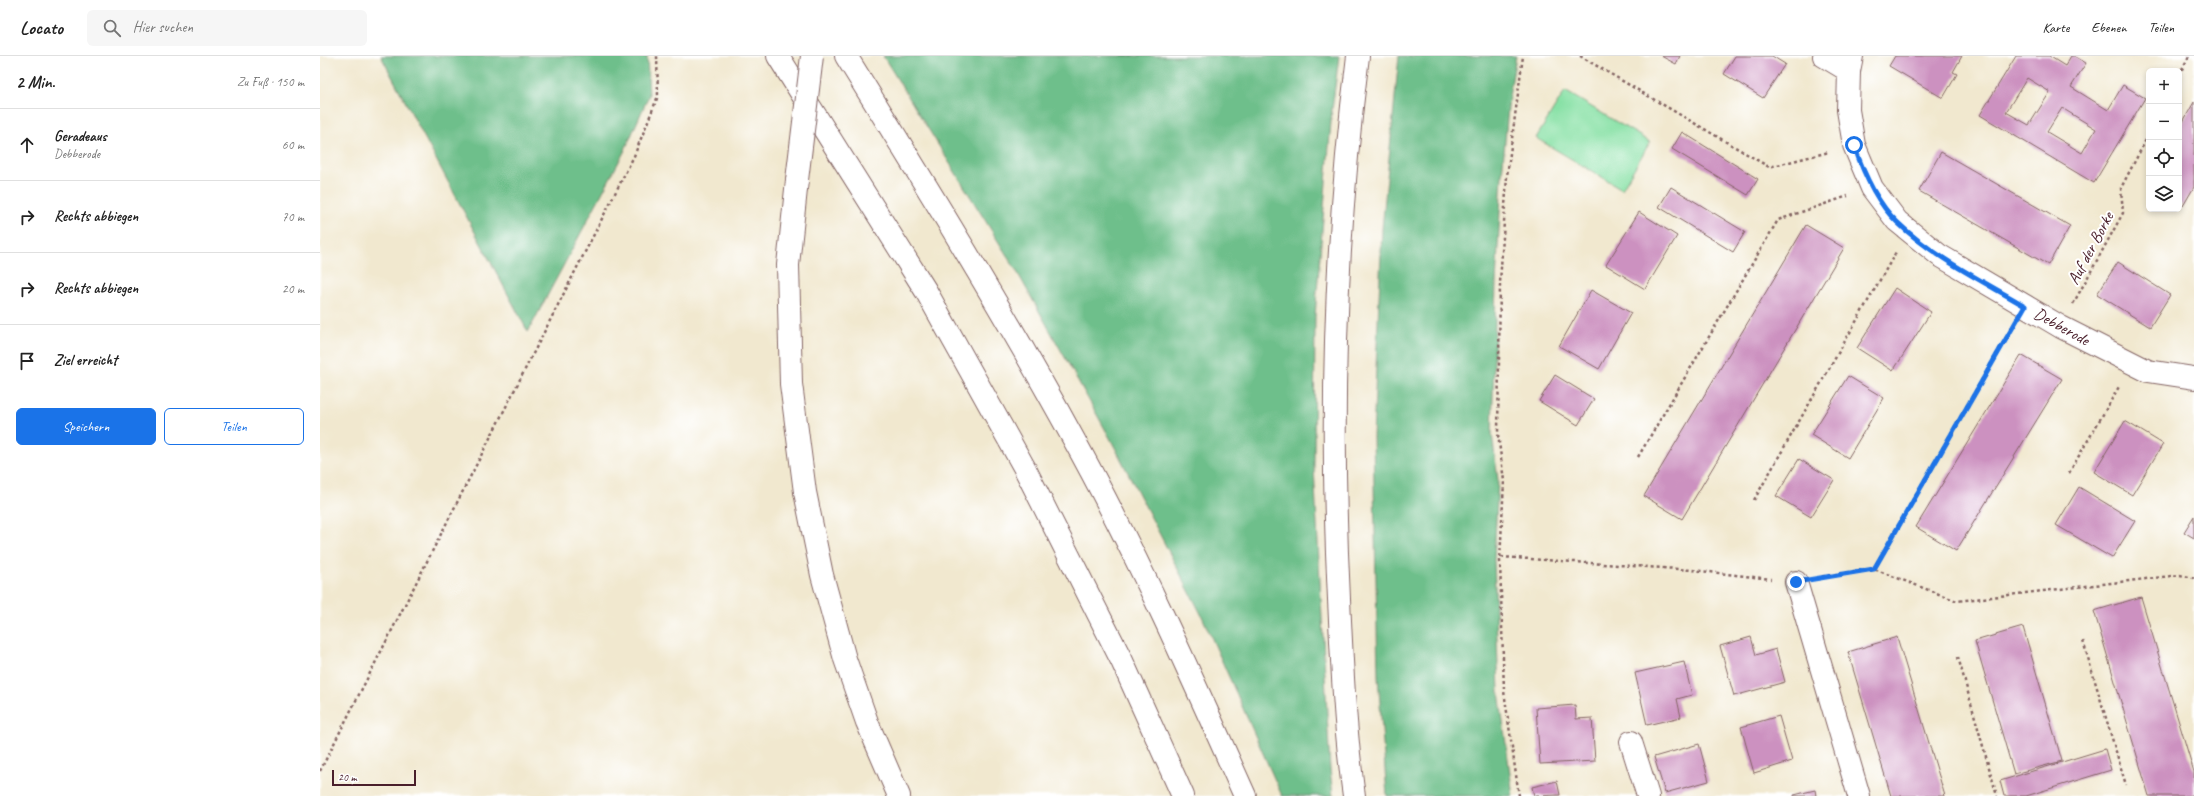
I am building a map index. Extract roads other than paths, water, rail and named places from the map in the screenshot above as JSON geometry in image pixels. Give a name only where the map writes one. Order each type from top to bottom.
[{"type":"main road","points":[[778,56],[926,291],[1024,467],[1122,661],[1183,796]]},
{"type":"main road","points":[[812,56],[788,265],[791,384],[805,492],[822,575],[845,659],[867,722],[899,796]]},
{"type":"main road","points":[[846,56],[972,260],[1074,440],[1172,634],[1245,796]]},
{"type":"main road","points":[[1354,796],[1342,663],[1336,548],[1334,428],[1344,195],[1358,56]]},
{"type":"main road","name":"Debberode","points":[[1824,56],[1850,63],[1848,110],[1854,145],[1872,188],[1896,222],[1909,230],[1939,255],[2061,327],[2148,371],[2194,378]]},
{"type":"main road","points":[[1796,582],[1858,796]]},
{"type":"main road","points":[[1631,742],[1648,796]]}]
